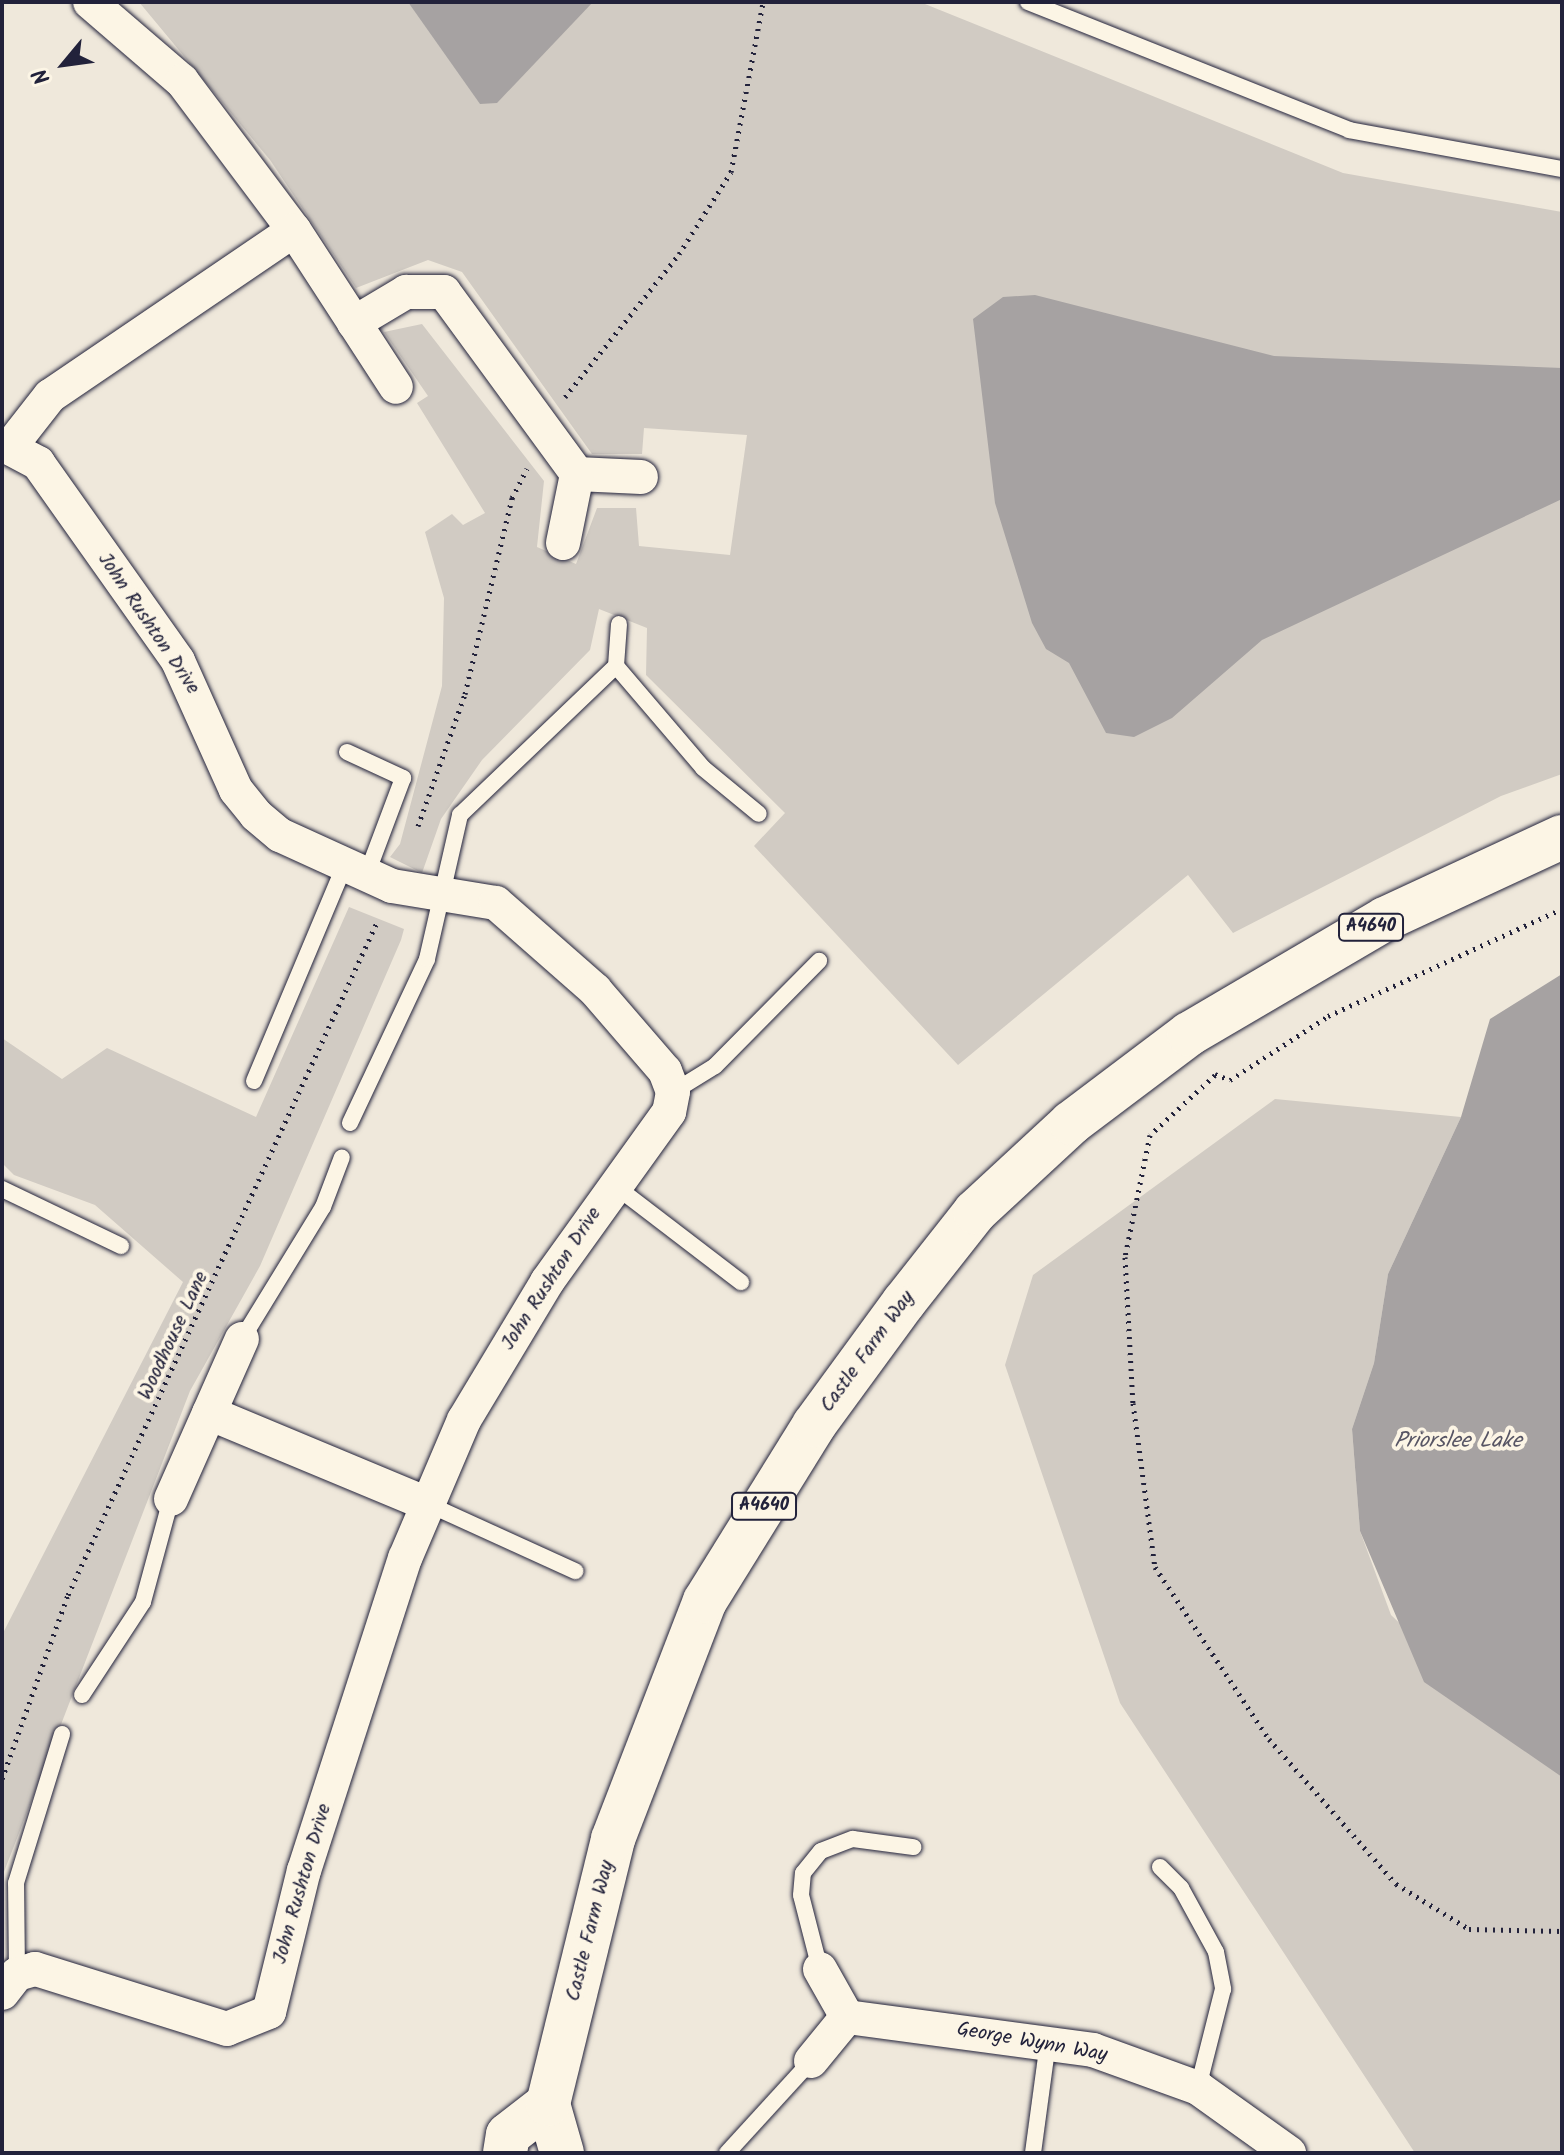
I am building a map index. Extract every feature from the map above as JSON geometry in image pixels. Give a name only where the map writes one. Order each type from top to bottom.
[{"type":"main road","name":"Castle Farm Way","points":[[554,2135],[613,1839],[705,1601],[814,1425],[975,1212],[1071,1123],[1189,1034],[1385,919],[1562,837]]},
{"type":"main road","points":[[505,2153],[508,2135],[554,2135]]},
{"type":"street","points":[[90,2],[182,81],[294,230],[396,387]]},
{"type":"street","name":"John Rushton Drive","points":[[10,1983],[49,1970],[227,2029],[269,2012],[304,1870],[428,1504],[464,1420],[613,1184],[669,1112],[673,1092],[665,1071],[534,931],[486,899],[443,894],[356,869],[280,835],[236,790],[178,661],[45,473],[6,446],[50,396],[294,230]]},
{"type":"street","points":[[354,323],[406,292],[444,292],[577,474],[563,543]]},
{"type":"street","points":[[577,474],[641,477]]},
{"type":"street","points":[[171,1499],[242,1339]]},
{"type":"street","points":[[209,1413],[428,1504]]},
{"type":"street","points":[[811,2061],[847,2017],[820,1969]]},
{"type":"street","name":"George Wynn Way","points":[[847,2017],[1093,2050],[1198,2088],[1289,2153]]},
{"type":"lane","points":[[1028,2],[1349,130],[1562,169]]},
{"type":"lane","points":[[350,1123],[427,959],[460,815],[616,666],[619,624]]},
{"type":"lane","points":[[616,666],[703,768],[759,814]]},
{"type":"lane","points":[[254,1081],[403,778],[347,752]]},
{"type":"lane","points":[[673,1092],[715,1066],[819,961]]},
{"type":"lane","points":[[242,1339],[323,1207],[342,1157]]},
{"type":"lane","name":"John Rushton Drive","points":[[613,1184],[741,1282]]},
{"type":"lane","points":[[2,1189],[121,1246]]},
{"type":"lane","points":[[82,1695],[143,1602],[171,1499]]},
{"type":"lane","points":[[428,1504],[575,1571]]},
{"type":"lane","name":"John Rushton Drive","points":[[10,1983],[16,1883],[62,1734]]},
{"type":"lane","points":[[820,1969],[803,1909],[803,1873],[821,1851],[853,1839],[913,1847]]},
{"type":"lane","points":[[1160,1867],[1198,1916],[1216,1952],[1223,1989],[1198,2088]]},
{"type":"lane","points":[[1033,2153],[1048,2042]]},
{"type":"lane","points":[[727,2153],[811,2061]]},
{"type":"path","name":"Woodhouse Lane","points":[[2,1779],[68,1595],[383,908]]},
{"type":"path","points":[[1562,909],[1328,1016],[1230,1080],[1215,1075],[1150,1135],[1125,1257],[1133,1403],[1155,1567],[1269,1739],[1396,1884],[1469,1929],[1562,1931]]},
{"type":"shaded area","points":[[139,2],[920,2],[1343,173],[1562,212],[1562,774],[1501,796],[1233,933],[1188,875],[958,1065],[754,846],[785,813],[646,675],[647,628],[599,609],[590,650],[482,760],[441,819],[422,873],[390,857],[400,844],[442,686],[444,598],[425,532],[452,514],[463,525],[485,513],[417,403],[428,396],[384,332],[422,324],[544,481],[537,547],[576,564],[597,508],[636,508],[639,546],[730,555],[747,435],[644,428],[642,454],[592,454],[462,272],[428,260],[356,288],[270,160]]},
{"type":"shaded area","points":[[349,907],[404,929],[401,940],[260,1266],[190,1391],[2,1877],[2,1635],[183,1282],[95,1205],[14,1175],[2,1163],[2,1038],[62,1079],[107,1048],[256,1117]]},
{"type":"shaded area","points":[[1275,1099],[1461,1117],[1388,1274],[1374,1363],[1352,1429],[1360,1531],[1391,1615],[1562,1777],[1562,2153],[1415,2153],[1120,1703],[1005,1365],[1033,1275]]},
{"type":"water","points":[[408,2],[593,2],[497,103],[480,104]]},
{"type":"water","points":[[1035,295],[1274,356],[1562,368],[1562,499],[1262,640],[1172,718],[1134,737],[1106,733],[1069,663],[1046,649],[1032,623],[995,503],[973,319],[1003,297]]},
{"type":"water","name":"Priorslee Lake","points":[[1562,974],[1562,1777],[1424,1682],[1360,1531],[1352,1429],[1374,1363],[1388,1274],[1461,1117],[1490,1019]]}]
